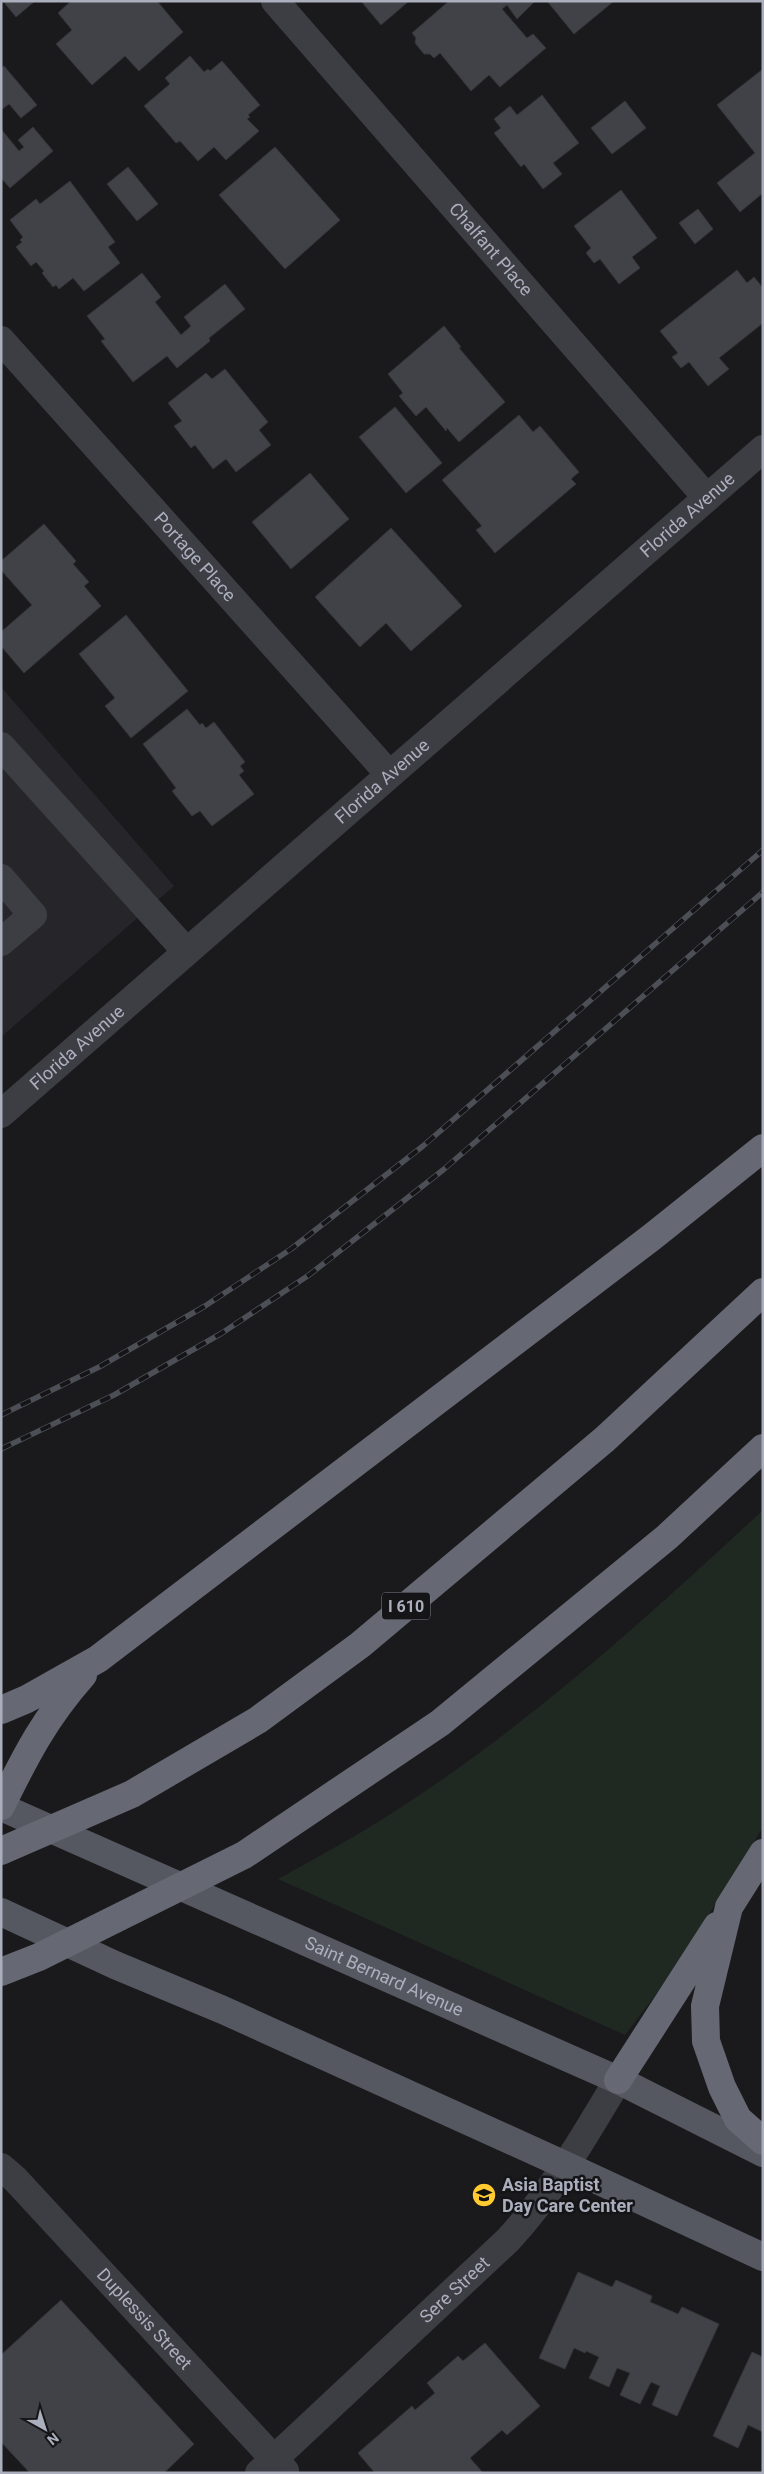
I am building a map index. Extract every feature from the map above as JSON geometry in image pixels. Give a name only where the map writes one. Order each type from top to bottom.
[{"type":"highway","points":[[1,1710],[27,1699],[98,1659],[652,1237],[763,1148]]},
{"type":"highway","name":"I 610","points":[[1,1851],[132,1794],[258,1720],[352,1651],[605,1439],[763,1292]]},
{"type":"highway","points":[[1,1972],[39,1957],[244,1854],[440,1723],[667,1537],[763,1448]]},
{"type":"highway","points":[[1,1807],[33,1742],[58,1704],[98,1659]]},
{"type":"highway","points":[[618,2080],[763,1853]]},
{"type":"highway","points":[[728,1907],[706,2006],[706,2041],[716,2072],[738,2119],[763,2141]]},
{"type":"main road","name":"Saint Bernard Avenue","points":[[1,1807],[618,2080],[763,2153]]},
{"type":"main road","points":[[1,1912],[115,1965],[223,2010],[763,2257]]},
{"type":"street","name":"Chalfant Place","points":[[275,1],[707,498]]},
{"type":"street","name":"Portage Place","points":[[1,340],[389,774]]},
{"type":"street","name":"Florida Avenue","points":[[1,1114],[763,449]]},
{"type":"street","points":[[4,756],[186,951]]},
{"type":"street","points":[[1,878],[32,915],[1,942]]},
{"type":"street","name":"Sere Street","points":[[273,2468],[508,2240],[535,2210],[567,2166],[618,2080]]},
{"type":"street","name":"Duplessis Street","points":[[1,2167],[15,2179],[273,2468]]},
{"type":"shaded area","points":[[1,687],[174,886],[1,1037]]},
{"type":"shaded area","points":[[763,1510],[763,1827],[674,1971],[625,2035],[278,1879],[386,1817],[486,1748],[628,1633]]},
{"type":"building","points":[[3,1],[35,1],[16,17]]},
{"type":"building","points":[[71,1],[157,1],[183,32],[139,71],[125,56],[92,85],[56,44],[72,30],[58,13]]},
{"type":"building","points":[[361,1],[409,1],[381,25]]},
{"type":"building","points":[[449,1],[535,1],[517,19],[507,5],[502,9],[527,38],[533,34],[546,48],[500,87],[489,75],[471,91],[440,53],[434,58],[430,54],[424,54],[415,43],[416,38],[412,33]]},
{"type":"building","points":[[547,1],[614,1],[574,34]]},
{"type":"building","points":[[190,56],[204,72],[208,69],[210,71],[222,61],[260,105],[248,115],[250,117],[247,119],[259,131],[226,160],[214,147],[198,161],[180,141],[176,143],[144,106],[170,84],[165,78]]},
{"type":"building","points":[[4,66],[37,105],[21,118],[9,104],[1,110],[1,68]]},
{"type":"building","points":[[763,69],[763,193],[740,212],[717,183],[755,153],[717,105]]},
{"type":"building","points":[[542,95],[579,143],[553,163],[562,174],[543,189],[524,164],[521,167],[494,133],[501,128],[494,119],[510,106],[517,115]]},
{"type":"building","points":[[625,101],[646,128],[612,154],[591,128]]},
{"type":"building","points":[[33,127],[53,151],[10,188],[1,178],[1,129],[19,151],[24,147],[18,140]]},
{"type":"building","points":[[275,147],[340,220],[285,269],[219,195]]},
{"type":"building","points":[[128,167],[158,204],[137,221],[107,184]]},
{"type":"building","points":[[70,181],[115,242],[108,247],[120,263],[84,291],[73,278],[59,289],[56,285],[53,287],[42,273],[44,271],[36,262],[31,266],[16,247],[22,242],[20,240],[23,237],[10,220],[36,199],[40,204]]},
{"type":"building","points":[[621,190],[657,238],[632,257],[640,268],[619,284],[600,259],[594,263],[586,253],[591,248],[574,226]]},
{"type":"building","points":[[698,209],[713,229],[695,244],[679,223]]},
{"type":"building","points":[[737,270],[747,283],[754,277],[763,288],[763,323],[719,358],[729,369],[708,386],[689,362],[681,368],[672,357],[678,353],[660,331]]},
{"type":"building","points":[[142,273],[161,297],[155,302],[181,335],[191,326],[184,317],[225,284],[245,309],[209,338],[210,341],[177,368],[167,356],[133,382],[101,341],[105,339],[87,316]]},
{"type":"building","points":[[444,326],[461,347],[459,348],[505,402],[459,442],[447,428],[446,431],[426,407],[416,416],[399,396],[403,393],[388,374]]},
{"type":"building","points":[[225,369],[268,422],[259,430],[271,445],[236,472],[226,459],[213,469],[195,445],[191,448],[174,426],[182,421],[168,403],[206,373],[212,379]]},
{"type":"building","points":[[395,407],[442,463],[406,493],[359,437]]},
{"type":"building","points":[[519,415],[533,432],[540,426],[579,472],[571,479],[576,484],[495,553],[476,530],[482,526],[442,480]]},
{"type":"building","points":[[310,473],[349,519],[291,569],[252,522]]},
{"type":"building","points":[[44,524],[76,561],[73,564],[89,582],[84,586],[101,606],[24,673],[1,646],[1,632],[32,605],[1,570],[1,561]]},
{"type":"building","points":[[391,528],[462,606],[411,651],[386,623],[360,647],[315,597]]},
{"type":"building","points":[[126,615],[188,691],[131,738],[105,706],[115,698],[79,654]]},
{"type":"building","points":[[187,709],[200,725],[202,723],[206,728],[214,722],[245,762],[240,766],[244,771],[239,775],[254,794],[212,826],[200,811],[192,816],[172,791],[176,788],[143,744]]},
{"type":"building","points":[[578,2272],[612,2287],[616,2280],[652,2296],[650,2302],[678,2314],[682,2307],[719,2324],[677,2416],[652,2405],[660,2386],[651,2382],[640,2404],[620,2395],[630,2373],[617,2368],[609,2387],[589,2378],[599,2357],[586,2351],[585,2353],[574,2348],[565,2369],[539,2358]]},
{"type":"building","points":[[61,2300],[194,2444],[164,2473],[30,2473],[1,2442],[1,2355]]},
{"type":"building","points":[[485,2343],[540,2406],[507,2435],[502,2430],[470,2458],[483,2473],[375,2473],[358,2453],[412,2406],[415,2410],[435,2393],[427,2383],[458,2356],[463,2361]]},
{"type":"building","points":[[752,2352],[763,2357],[763,2432],[748,2425],[738,2448],[713,2436]]},
{"type":"railway","points":[[1,1415],[99,1367],[205,1306],[291,1249],[423,1146],[763,850]]},
{"type":"railway","points":[[1,1449],[114,1395],[222,1333],[309,1275],[443,1170],[763,892]]},
{"type":"place","name":"Asia Baptist Day Care Center","points":[[484,2195]]}]
